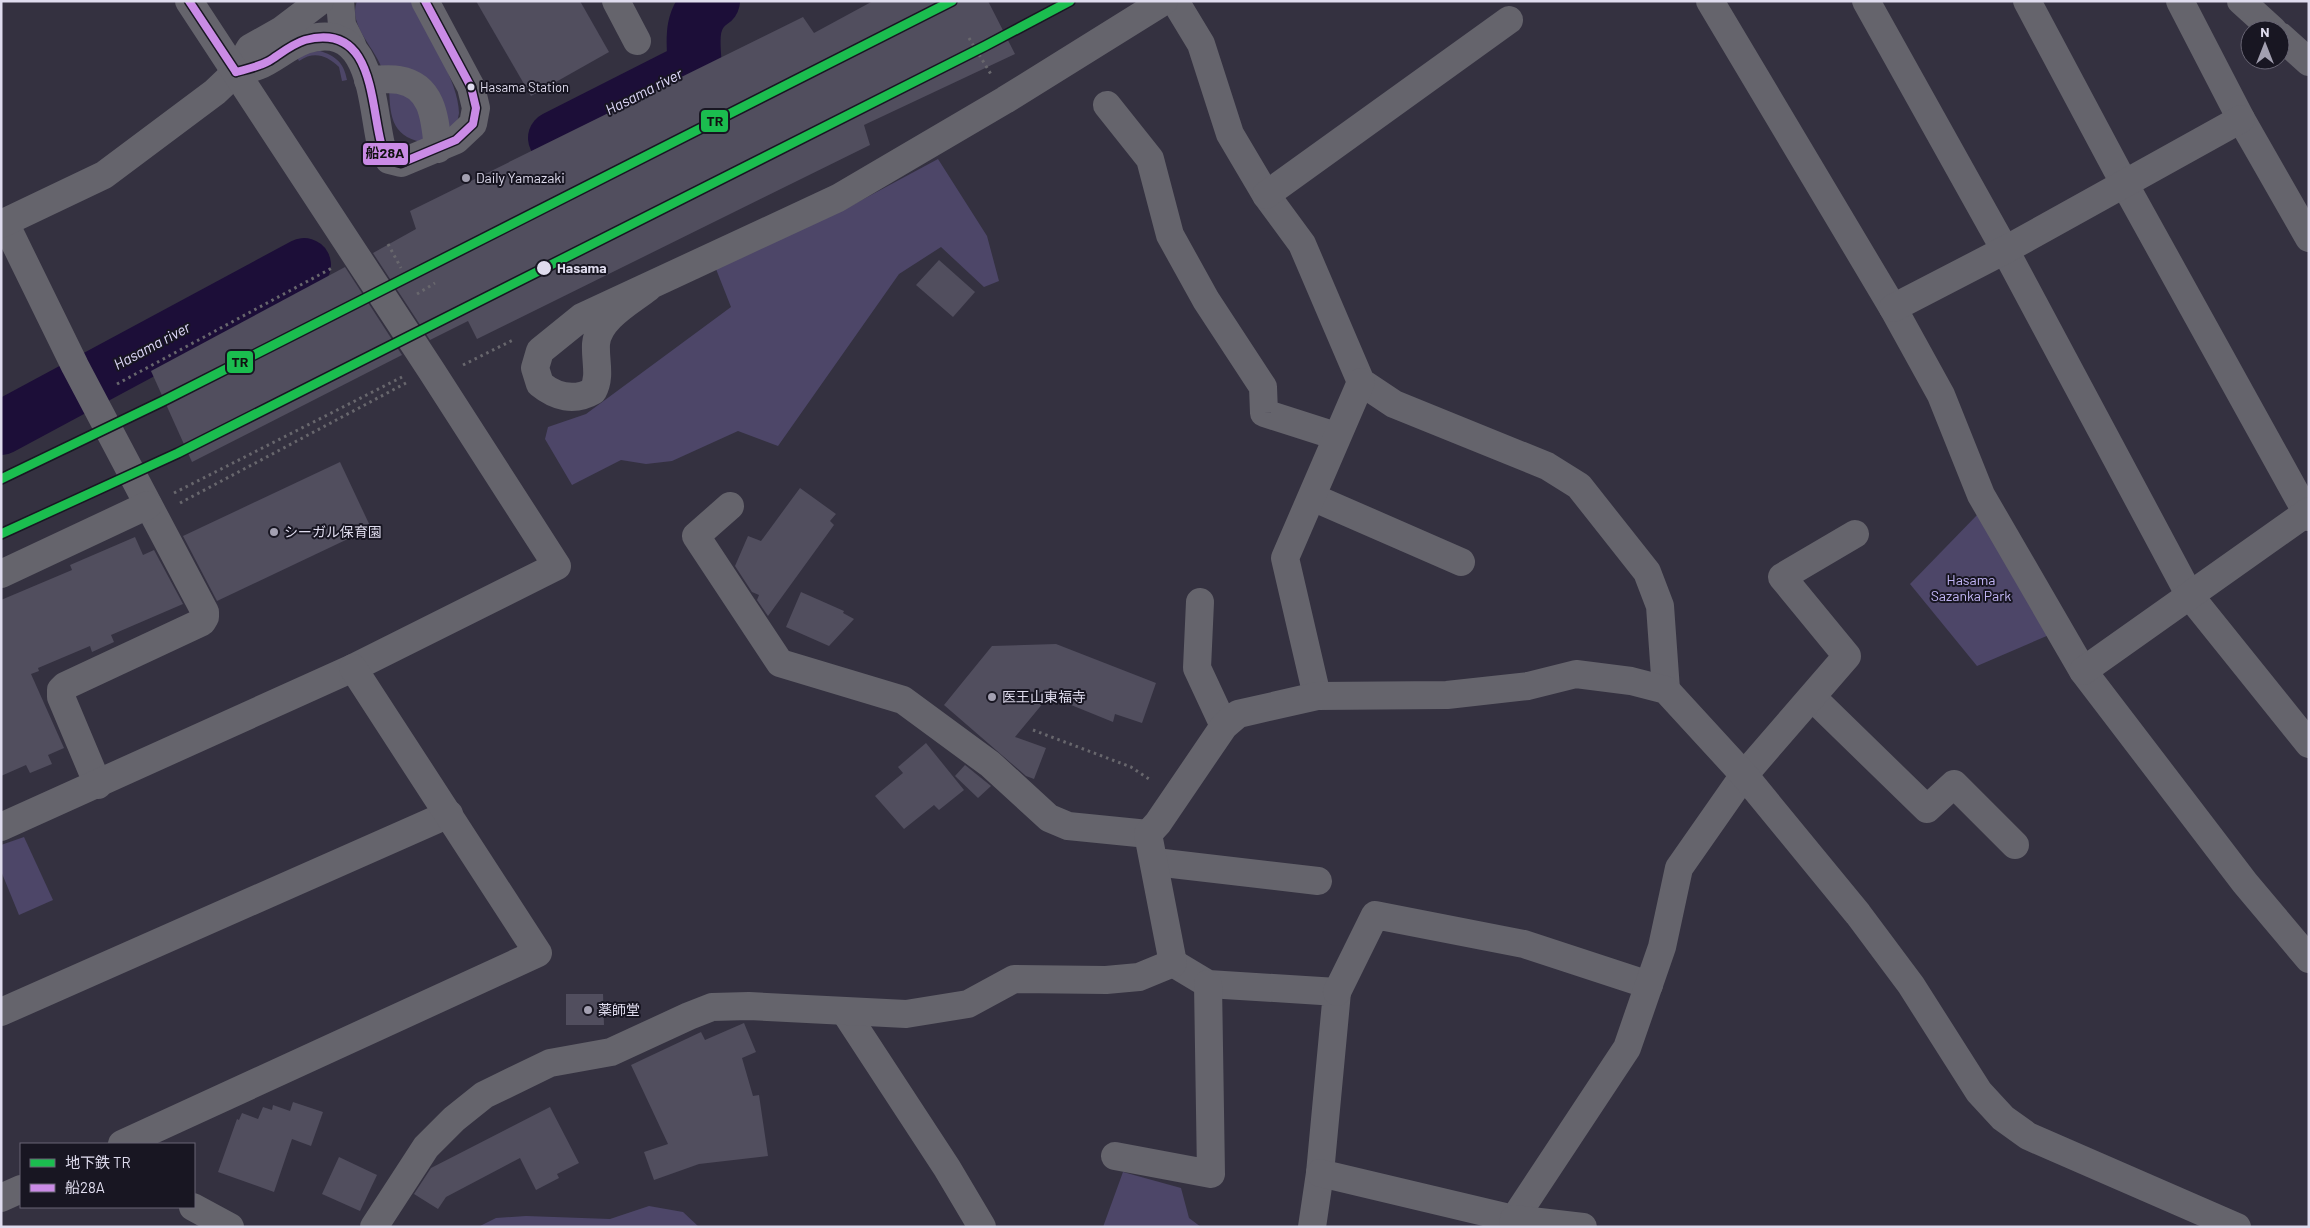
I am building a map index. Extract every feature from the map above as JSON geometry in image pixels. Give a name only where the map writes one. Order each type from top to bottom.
[{"type":"street","points":[[1,827],[98,785],[353,668],[556,566],[429,367],[189,1]]},
{"type":"street","points":[[98,785],[60,697],[61,690],[65,686],[202,622],[206,617],[148,505],[101,390],[75,366],[3,224],[104,175],[215,92],[236,72],[250,48],[282,30],[320,1]]},
{"type":"street","points":[[340,1],[342,25],[364,65],[381,145],[390,160],[401,163],[438,148],[466,133],[473,124],[476,108],[471,87],[425,1]]},
{"type":"street","points":[[616,1],[637,41]]},
{"type":"street","points":[[648,288],[609,319],[600,330],[596,343],[598,376],[593,391],[576,397],[560,396],[540,384],[536,363],[546,344],[582,317],[648,288],[838,198],[1006,100],[1164,1]]},
{"type":"street","points":[[1175,1],[1201,44],[1230,134],[1266,195],[1302,244],[1361,382],[1394,404],[1547,466],[1579,486],[1647,572],[1660,606],[1666,690]]},
{"type":"street","points":[[1710,1],[1893,308],[1941,395],[1980,495],[2083,671],[2245,883],[2309,959]]},
{"type":"street","points":[[1866,1],[2005,250],[2190,596],[2309,744]]},
{"type":"street","points":[[2027,1],[2124,183],[2308,514],[2083,671]]},
{"type":"street","points":[[2180,1],[2241,119],[2309,238]]},
{"type":"street","points":[[2241,1],[2262,20]]},
{"type":"street","points":[[1266,195],[1509,20]]},
{"type":"street","points":[[236,72],[259,66],[306,40],[331,38],[352,45]]},
{"type":"street","points":[[2290,45],[2309,62]]},
{"type":"street","points":[[368,80],[399,79],[412,84],[422,92],[431,103],[438,148]]},
{"type":"street","points":[[1107,105],[1150,159],[1170,235],[1206,300],[1263,387],[1264,413],[1336,436]]},
{"type":"street","points":[[1893,308],[2005,250],[2241,119]]},
{"type":"street","points":[[1318,696],[1285,558],[1336,436],[1361,382]]},
{"type":"street","points":[[1312,496],[1461,562]]},
{"type":"street","points":[[1,574],[148,505]]},
{"type":"street","points":[[730,506],[696,536],[780,663],[903,700],[990,764],[1048,818],[1068,826],[1148,834]]},
{"type":"street","points":[[1513,1223],[1628,1048],[1662,947],[1679,868],[1744,775],[1813,698],[1847,656],[1782,577],[1855,534]]},
{"type":"street","points":[[1200,602],[1198,668],[1224,726]]},
{"type":"street","points":[[124,1143],[538,953],[353,668]]},
{"type":"street","points":[[1148,834],[1158,823],[1224,726],[1238,714],[1318,696],[1447,695],[1528,686],[1576,674],[1632,681],[1666,690],[1744,775],[1858,914],[1917,993],[1979,1092],[2004,1118],[2028,1136],[2237,1227]]},
{"type":"street","points":[[1813,698],[1927,809],[1954,784],[2015,845]]},
{"type":"street","points":[[1,1012],[449,814]]},
{"type":"street","points":[[1148,834],[1155,862],[1172,962],[1208,984],[1337,992]]},
{"type":"street","points":[[1155,862],[1318,881]]},
{"type":"street","points":[[1312,1227],[1320,1173],[1337,992],[1375,915],[1524,944],[1649,985]]},
{"type":"street","points":[[379,1225],[426,1147],[454,1118],[484,1095],[550,1063],[611,1052],[689,1016],[712,1008],[749,1006],[906,1014],[968,1004],[1014,979],[1106,980],[1139,977],[1172,962]]},
{"type":"street","points":[[1114,1156],[1211,1174],[1208,984]]},
{"type":"street","points":[[845,1012],[947,1168],[982,1227]]},
{"type":"street","points":[[1320,1173],[1513,1223],[1583,1227]]},
{"type":"street","points":[[1,1198],[20,1189]]},
{"type":"street","points":[[195,1208],[230,1227]]},
{"type":"path","points":[[969,38],[1006,100]]},
{"type":"path","points":[[101,390],[355,255]]},
{"type":"path","points":[[417,294],[435,283]]},
{"type":"path","points":[[175,505],[429,367]]},
{"type":"path","points":[[148,505],[429,367]]},
{"type":"path","points":[[1033,730],[1131,767],[1176,796]]},
{"type":"green space","points":[[357,1],[411,1],[448,71],[458,100],[459,113],[452,131],[383,72],[356,20],[355,10]]},
{"type":"green space","points":[[320,51],[331,55],[338,61],[344,69],[347,80],[342,81],[339,67],[325,57],[315,55],[299,61],[297,57],[305,52]]},
{"type":"green space","points":[[389,86],[401,86],[430,118],[422,142],[403,135],[398,129],[391,114]]},
{"type":"green space","points":[[938,159],[987,236],[999,281],[984,287],[941,247],[899,274],[778,446],[738,431],[672,461],[646,464],[621,460],[572,485],[545,439],[548,427],[586,414],[731,307],[716,269],[845,209]]},
{"type":"green space","name":"Hasama Sazanka Park","points":[[1979,513],[2049,635],[1977,666],[1910,584]]},
{"type":"green space","points":[[24,837],[53,900],[19,915],[1,871],[1,845]]},
{"type":"green space","points":[[1123,1172],[1181,1188],[1189,1218],[1201,1227],[1103,1227]]},
{"type":"green space","points":[[649,1206],[683,1212],[699,1227],[478,1227],[496,1218],[526,1216],[610,1219]]},
{"type":"building","points":[[476,1],[580,1],[609,52],[531,96]]},
{"type":"building","points":[[873,1],[988,1],[1015,54],[864,125],[870,145],[477,339],[468,321],[430,340],[373,253],[416,229],[410,211],[803,17],[814,33]]},
{"type":"building","points":[[939,260],[975,292],[953,317],[916,285]]},
{"type":"building","points":[[345,267],[402,355],[192,462],[151,371]]},
{"type":"building","points":[[340,462],[371,528],[217,601],[183,536]]},
{"type":"building","points":[[800,488],[836,514],[830,521],[834,525],[768,616],[757,600],[759,595],[752,592],[735,566],[748,536],[761,541]]},
{"type":"building","points":[[135,537],[143,555],[154,550],[183,604],[111,635],[114,642],[92,652],[90,646],[38,668],[39,671],[31,674],[64,748],[48,755],[52,764],[30,773],[26,765],[1,776],[1,600],[72,570],[70,565]]},
{"type":"building","points":[[801,592],[844,611],[843,613],[854,619],[829,646],[786,627]]},
{"type":"building","points":[[1056,644],[1156,683],[1142,723],[1115,714],[1113,722],[1049,696],[1015,737],[1046,748],[1034,779],[1026,776],[944,705],[992,646]]},
{"type":"building","points":[[926,743],[964,790],[939,810],[934,805],[904,829],[875,796],[903,773],[898,767]]},
{"type":"building","points":[[965,765],[991,786],[978,798],[955,776]]},
{"type":"building","name":"薬師堂","points":[[566,994],[603,994],[604,1025],[566,1025]]},
{"type":"building","points":[[744,1023],[756,1052],[742,1058],[753,1096],[759,1095],[768,1156],[699,1164],[654,1180],[644,1152],[668,1144],[631,1065],[701,1032],[705,1040]]},
{"type":"building","points":[[293,1102],[323,1112],[311,1146],[292,1139],[274,1192],[218,1172],[237,1119],[239,1120],[242,1113],[258,1119],[263,1107],[272,1110],[273,1105],[290,1111]]},
{"type":"building","points":[[550,1107],[579,1163],[557,1174],[559,1178],[536,1190],[520,1158],[446,1197],[438,1209],[414,1194],[431,1168]]},
{"type":"building","points":[[339,1157],[377,1175],[360,1211],[322,1194]]},
{"type":"waterway","name":"Hasama river","points":[[555,138],[695,67],[693,39],[696,22],[705,7],[713,1]]},
{"type":"waterway","name":"Hasama river","points":[[1,428],[304,265]]},
{"type":"metro line","name":"TR","points":[[1,479],[163,401],[952,1]]},
{"type":"metro line","name":"TR","points":[[1,534],[178,453],[985,46],[1070,1]]},
{"type":"transit line","name":"船28A","points":[[189,1],[236,72]]},
{"type":"transit line","name":"船28A","points":[[236,72],[265,63],[305,40],[327,37],[344,42],[356,53],[364,69],[370,87],[383,150],[389,160],[401,163],[456,140],[473,124],[476,108],[471,87],[425,1]]},
{"type":"place","name":"Hasama Station","points":[[471,87]]},
{"type":"place","name":"Daily Yamazaki","points":[[466,178]]},
{"type":"place","name":"Hasama","points":[[544,268]]},
{"type":"place","name":"シーガル保育園","points":[[274,532]]},
{"type":"place","name":"医王山東福寺","points":[[992,697]]},
{"type":"place","name":"薬師堂","points":[[588,1010]]}]
